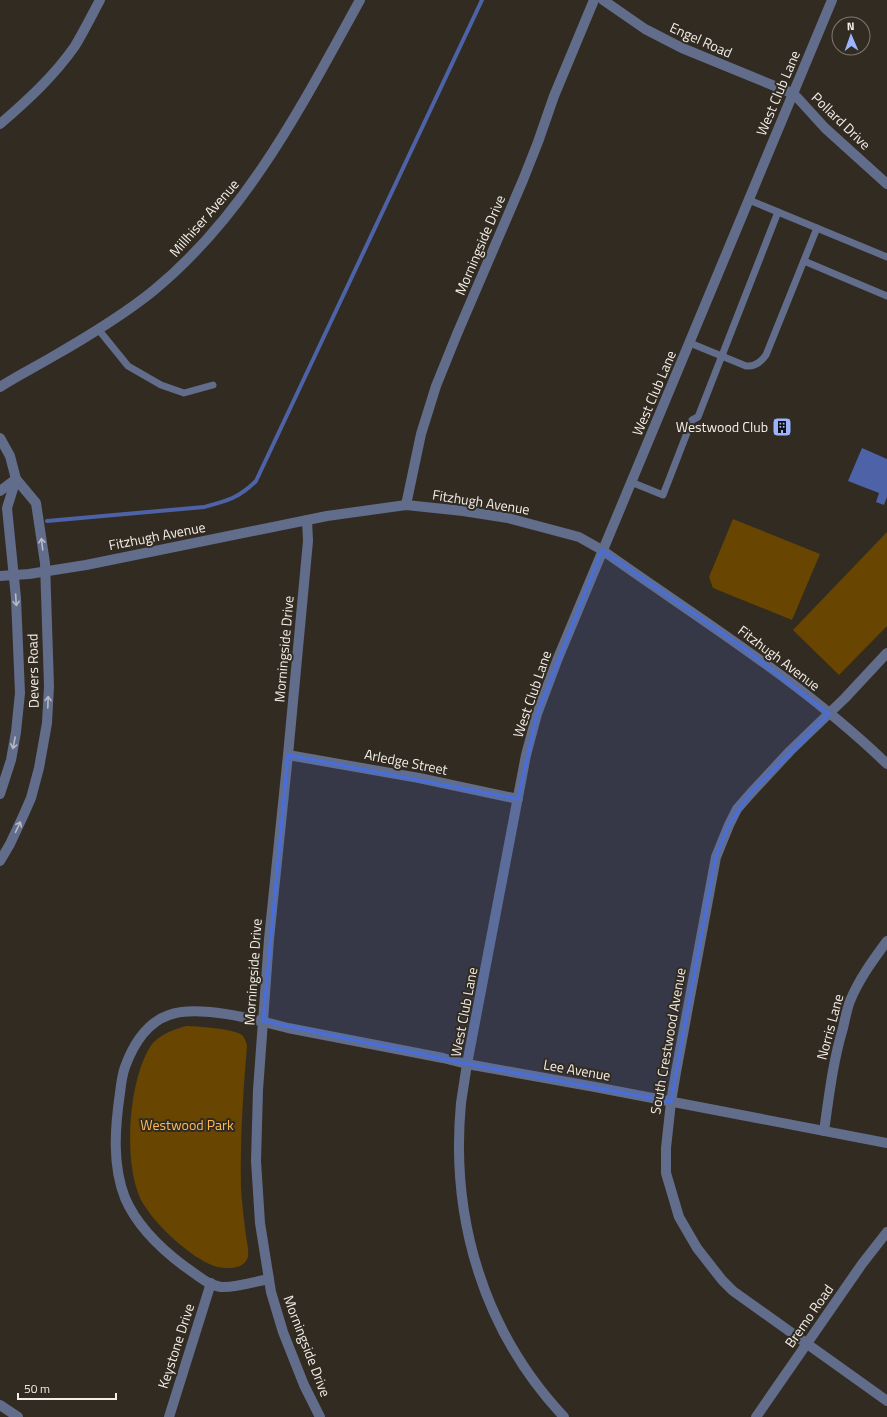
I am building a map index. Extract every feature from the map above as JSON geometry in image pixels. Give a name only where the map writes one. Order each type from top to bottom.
[{"type":"street","points":[[0,124],[30,99],[47,81],[75,46],[100,0]]},
{"type":"street","name":"Millhiser Avenue","points":[[0,387],[126,311],[180,268],[204,243],[246,193],[283,138],[360,0]]},
{"type":"street","name":"Morningside Drive","points":[[406,505],[421,434],[436,386],[523,180],[554,96],[594,0]]},
{"type":"street","name":"Engel Road","points":[[603,0],[645,29],[682,48],[794,94]]},
{"type":"street","name":"West Club Lane","points":[[564,1417],[531,1378],[505,1336],[488,1299],[475,1263],[463,1213],[460,1176],[461,1104],[467,1064],[497,916],[526,755],[537,714],[602,550],[690,343],[832,0]]},
{"type":"street","name":"Pollard Drive","points":[[794,94],[825,128],[887,184]]},
{"type":"street","name":"Devers Road","points":[[0,438],[10,456],[16,479],[36,503],[45,563],[44,571],[49,686],[47,723],[39,768],[31,798],[10,844],[0,861]]},
{"type":"street","points":[[0,491],[16,479]]},
{"type":"street","name":"Devers Road","points":[[0,794],[11,760],[16,732],[20,693],[14,575],[6,508],[16,479]]},
{"type":"street","name":"Fitzhugh Avenue","points":[[0,576],[86,565],[307,520],[378,508],[406,505],[464,511],[508,518],[579,537],[602,550],[741,646],[858,737],[887,764]]},
{"type":"street","name":"Morningside Drive","points":[[307,520],[308,541],[269,939],[258,1090],[256,1161],[260,1223],[268,1280],[283,1332],[304,1385],[320,1417]]},
{"type":"street","name":"South Crestwood Avenue","points":[[887,653],[751,793],[737,809],[729,825],[716,857],[671,1102],[666,1148],[666,1173],[679,1217],[693,1242],[722,1280],[733,1291],[887,1401]]},
{"type":"street","name":"Arledge Street","points":[[288,755],[419,778],[518,799]]},
{"type":"street","name":"Norris Lane","points":[[824,1131],[836,1054],[850,1002],[858,982],[887,940]]},
{"type":"street","name":"Lee Avenue","points":[[211,1284],[174,1258],[157,1243],[139,1222],[131,1211],[125,1197],[117,1165],[117,1114],[125,1067],[136,1044],[149,1027],[168,1015],[179,1012],[207,1012],[263,1021],[288,1028],[467,1064],[887,1143]]},
{"type":"street","name":"Bremo Road","points":[[756,1417],[862,1264],[887,1232]]},
{"type":"street","points":[[211,1284],[222,1287],[268,1280]]},
{"type":"street","name":"Keystone Drive","points":[[169,1417],[211,1284]]},
{"type":"street","points":[[0,1405],[18,1417]]},
{"type":"lane","points":[[749,200],[887,257]]},
{"type":"lane","points":[[631,482],[663,496],[692,420],[698,417],[778,212]]},
{"type":"lane","points":[[690,343],[749,366],[758,363],[764,358],[817,228]]},
{"type":"lane","points":[[804,261],[887,296]]},
{"type":"lane","points":[[98,329],[128,366],[161,385],[184,393],[213,385]]},
{"type":"highlighted area","points":[[602,550],[741,646],[829,714],[751,793],[729,825],[716,857],[671,1102],[467,1064],[263,1021],[288,755],[518,799],[537,714]]},
{"type":"green space","points":[[733,519],[820,554],[792,620],[713,588],[709,577]]},
{"type":"green space","points":[[887,532],[887,626],[839,675],[793,630]]},
{"type":"green space","name":"Westwood Park","points":[[186,1026],[232,1031],[244,1037],[247,1046],[242,1117],[241,1188],[248,1257],[243,1264],[235,1268],[218,1267],[205,1262],[175,1240],[157,1222],[144,1205],[137,1189],[133,1170],[130,1148],[130,1126],[137,1081],[143,1062],[150,1047],[157,1039],[171,1031]]},
{"type":"water","points":[[862,448],[887,459],[887,497],[884,505],[876,502],[879,493],[848,481]]},
{"type":"waterway","points":[[47,521],[204,507],[232,498],[250,487],[256,481],[482,0]]},
{"type":"place","name":"Westwood Club","points":[[782,427]]}]
